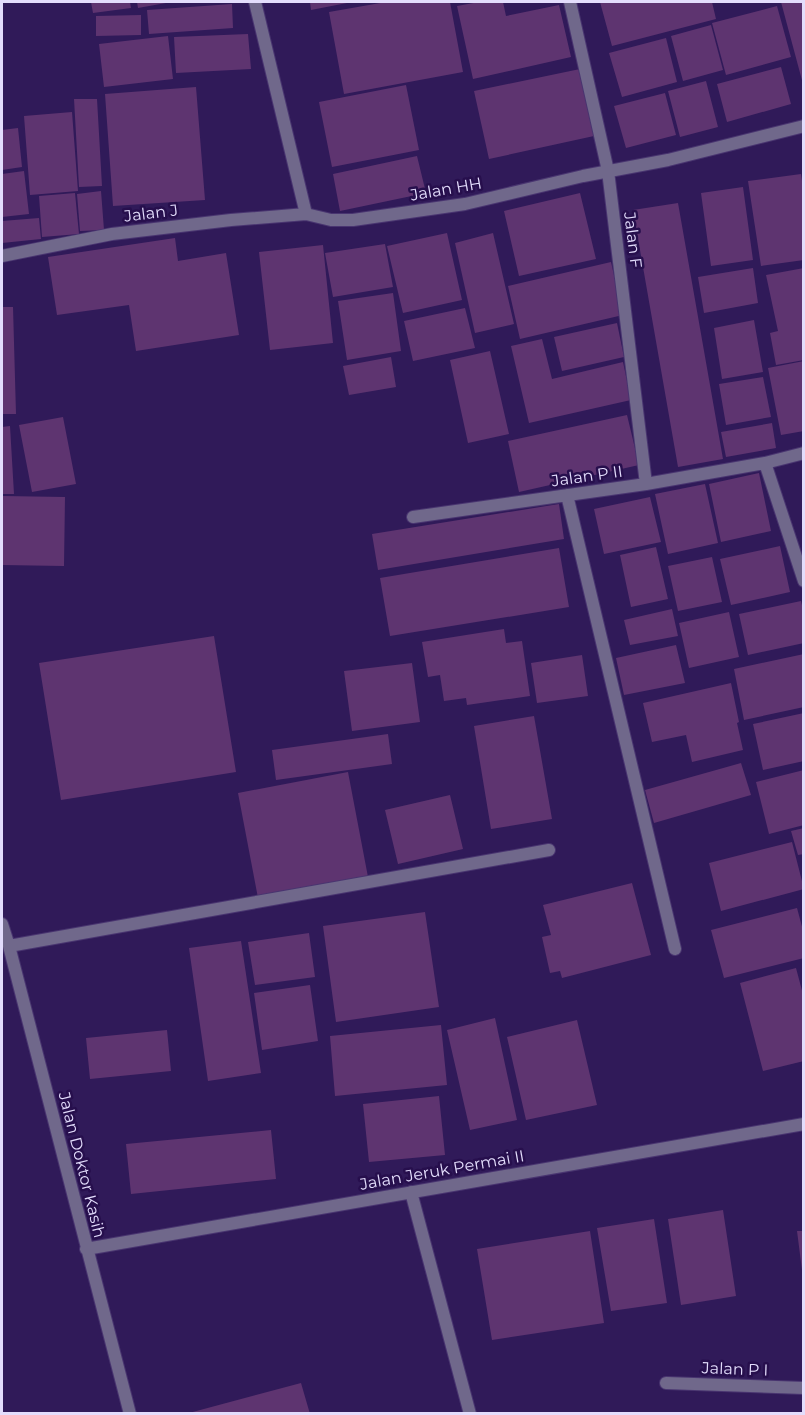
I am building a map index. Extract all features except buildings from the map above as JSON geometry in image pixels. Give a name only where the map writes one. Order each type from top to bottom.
[{"type":"street","points":[[255,2],[306,214]]},
{"type":"street","name":"Jalan F","points":[[570,2],[608,171],[646,484]]},
{"type":"street","name":"Jalan HH","points":[[306,214],[331,220],[352,220],[465,204],[608,171],[668,160],[804,126]]},
{"type":"street","name":"Jalan J","points":[[2,256],[112,234],[306,214]]},
{"type":"street","name":"Jalan P II","points":[[413,517],[646,484],[765,463],[804,453]]},
{"type":"street","points":[[765,463],[804,581]]},
{"type":"street","points":[[567,495],[675,949]]},
{"type":"street","points":[[9,946],[549,850]]},
{"type":"street","name":"Jalan Doktor Kasih","points":[[2,924],[130,1413]]},
{"type":"street","name":"Jalan Jeruk Permai II","points":[[87,1249],[804,1124]]},
{"type":"street","points":[[411,1192],[470,1413]]},
{"type":"street","name":"Jalan P I","points":[[666,1383],[804,1388]]}]
